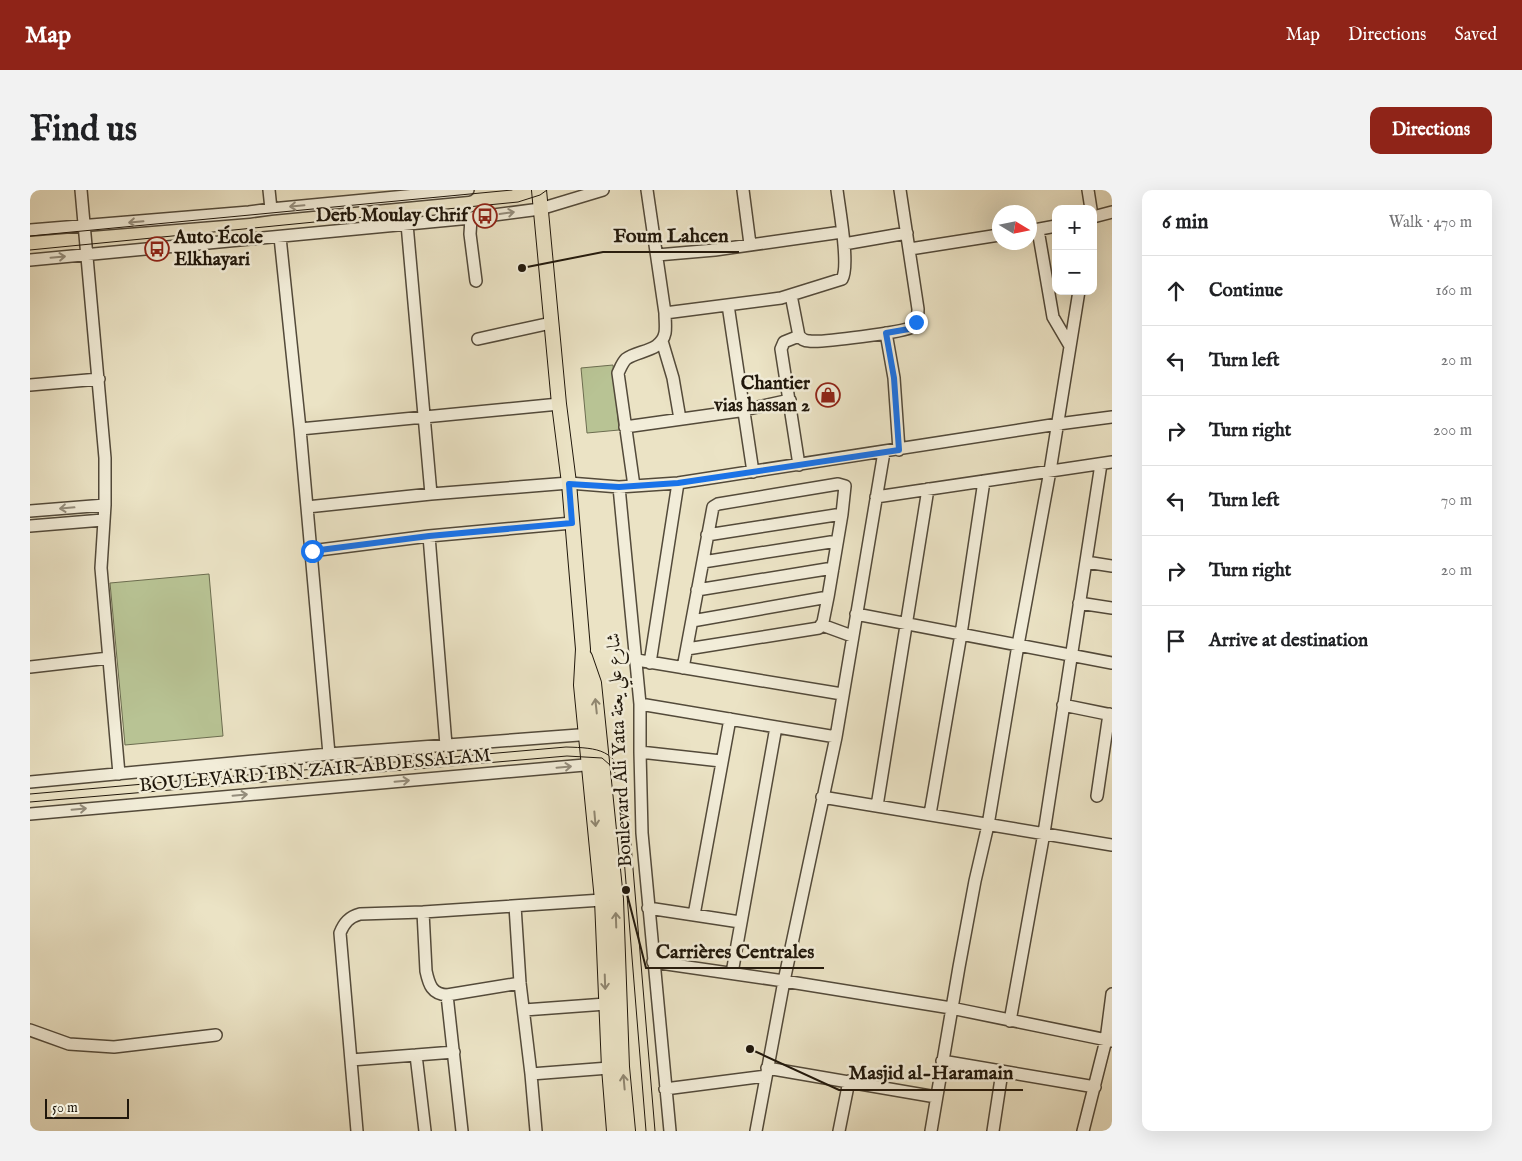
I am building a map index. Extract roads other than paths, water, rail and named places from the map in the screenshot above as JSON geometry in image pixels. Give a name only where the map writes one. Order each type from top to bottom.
[{"type":"main road","name":"Boulevard Ali Yata شارع علي يعتة","points":[[539,190],[559,404],[569,484],[583,649],[581,685],[593,734],[616,899],[622,1067],[628,1131]]},
{"type":"main road","name":"Boulevard Ali Yata شارع علي يعتة","points":[[596,764],[609,1068],[614,1131]]},
{"type":"street","points":[[81,190],[105,458],[105,505],[101,568],[119,774]]},
{"type":"street","points":[[270,190],[271,209]]},
{"type":"street","points":[[30,230],[230,214],[398,194],[468,190]]},
{"type":"street","points":[[30,260],[470,218],[540,209],[603,190]]},
{"type":"street","points":[[634,486],[618,373],[626,359],[647,351],[662,341],[665,333],[665,313],[647,190]]},
{"type":"street","points":[[743,190],[750,244]]},
{"type":"street","points":[[665,313],[791,295],[842,279],[845,272],[844,244],[837,190]]},
{"type":"street","points":[[791,295],[799,336],[802,340],[815,341],[909,329],[916,322],[918,315],[908,233],[900,190]]},
{"type":"street","points":[[1088,190],[1090,205]]},
{"type":"street","points":[[1097,216],[1112,212]]},
{"type":"street","points":[[470,218],[470,234],[476,281]]},
{"type":"street","points":[[407,224],[431,494]]},
{"type":"street","points":[[1037,229],[1052,227]]},
{"type":"street","points":[[656,255],[715,250],[842,232]]},
{"type":"street","points":[[844,244],[908,233]]},
{"type":"street","points":[[280,236],[312,551],[329,754]]},
{"type":"street","points":[[910,249],[992,236]]},
{"type":"street","points":[[1037,244],[1053,317],[1070,346]]},
{"type":"street","points":[[930,1131],[975,881],[988,825],[1018,645],[1050,471],[1078,295]]},
{"type":"street","points":[[728,305],[753,472]]},
{"type":"street","points":[[478,339],[551,323]]},
{"type":"street","points":[[886,333],[894,378],[899,450]]},
{"type":"street","points":[[799,336],[787,340],[781,346],[799,465]]},
{"type":"street","points":[[662,341],[673,378],[680,419]]},
{"type":"street","points":[[30,385],[99,379]]},
{"type":"street","points":[[625,427],[744,410],[790,400]]},
{"type":"street","points":[[300,428],[425,418],[559,404]]},
{"type":"street","points":[[307,507],[431,494],[569,484],[619,487],[678,483],[1112,417]]},
{"type":"street","points":[[756,1131],[784,981],[836,737],[884,452]]},
{"type":"street","points":[[876,497],[1106,463],[1086,562],[1044,834],[1010,1021]]},
{"type":"street","points":[[930,814],[984,481]]},
{"type":"street","points":[[650,662],[678,483]]},
{"type":"street","points":[[683,668],[712,510],[718,504],[838,484],[845,486],[838,540],[822,625],[816,629],[687,649]]},
{"type":"street","name":"Boulevard Ali Yata شارع علي يعتة","points":[[619,487],[640,704],[642,833],[670,1131]]},
{"type":"street","points":[[877,806],[928,489]]},
{"type":"street","points":[[30,511],[105,505]]},
{"type":"street","points":[[708,535],[842,514]]},
{"type":"street","points":[[30,526],[103,520]]},
{"type":"street","points":[[312,551],[429,536],[572,523]]},
{"type":"street","points":[[429,536],[446,744]]},
{"type":"street","points":[[703,562],[838,540]]},
{"type":"street","points":[[1086,562],[1112,566]]},
{"type":"street","points":[[697,590],[833,568]]},
{"type":"street","points":[[692,622],[828,597]]},
{"type":"street","points":[[1079,603],[1112,608]]},
{"type":"street","points":[[856,614],[1112,663]]},
{"type":"street","points":[[822,625],[852,636]]},
{"type":"street","points":[[30,667],[108,658]]},
{"type":"street","points":[[637,660],[842,694]]},
{"type":"street","points":[[640,704],[836,737]]},
{"type":"street","points":[[1063,705],[1110,715],[1097,796]]},
{"type":"street","points":[[694,915],[730,719]]},
{"type":"street","points":[[732,973],[776,727]]},
{"type":"street","name":"BOULEVARD IBN ZAIR ABDESSALAM","points":[[30,782],[446,744],[593,734]]},
{"type":"street","points":[[640,752],[721,761]]},
{"type":"street","name":"BOULEVARD IBN ZAIR ABDESSALAM","points":[[30,814],[596,764]]},
{"type":"street","points":[[822,797],[1112,845]]},
{"type":"street","points":[[357,1131],[340,933],[344,923],[352,916],[360,914],[423,912],[602,900]]},
{"type":"street","points":[[516,906],[520,983],[532,1074],[536,1131]]},
{"type":"street","points":[[648,908],[740,922]]},
{"type":"street","points":[[423,912],[426,971],[434,992],[440,995],[447,995],[520,983]]},
{"type":"street","points":[[653,962],[951,1008],[1109,1041]]},
{"type":"street","points":[[1083,1131],[1109,1041],[1112,994]]},
{"type":"street","points":[[447,995],[462,1131]]},
{"type":"street","points":[[524,1010],[606,1004]]},
{"type":"street","points":[[30,1030],[70,1044],[114,1046],[216,1035]]},
{"type":"street","points":[[351,1060],[454,1052]]},
{"type":"street","points":[[416,1055],[425,1131]]},
{"type":"street","points":[[942,1061],[1095,1087]]},
{"type":"street","points":[[532,1074],[609,1068]]},
{"type":"street","points":[[665,1089],[766,1072],[849,1081],[936,1097]]},
{"type":"street","points":[[993,1131],[1002,1072]]},
{"type":"street","points":[[839,1131],[849,1081]]},
{"type":"tram line","points":[[30,236],[512,190]]},
{"type":"tram line","points":[[30,250],[518,202],[540,195],[547,190]]},
{"type":"tram line","points":[[30,794],[566,747],[588,748],[605,753],[617,764],[626,785],[655,1131]]},
{"type":"tram line","points":[[30,802],[567,756],[602,758],[610,765],[617,776]]},
{"type":"tram line","points":[[619,796],[646,1131]]},
{"type":"place","name":"Derb Moulay Chrif","points":[[485,216]]},
{"type":"place","name":"Auto École Elkhayari","points":[[157,249]]},
{"type":"place","name":"Foum Lahcen","points":[[522,268]]},
{"type":"place","name":"Chantier vias hassan 2","points":[[828,395]]},
{"type":"place","name":"Carrières Centrales","points":[[626,890]]},
{"type":"place","name":"Masjid al-Haramain","points":[[750,1049]]}]
